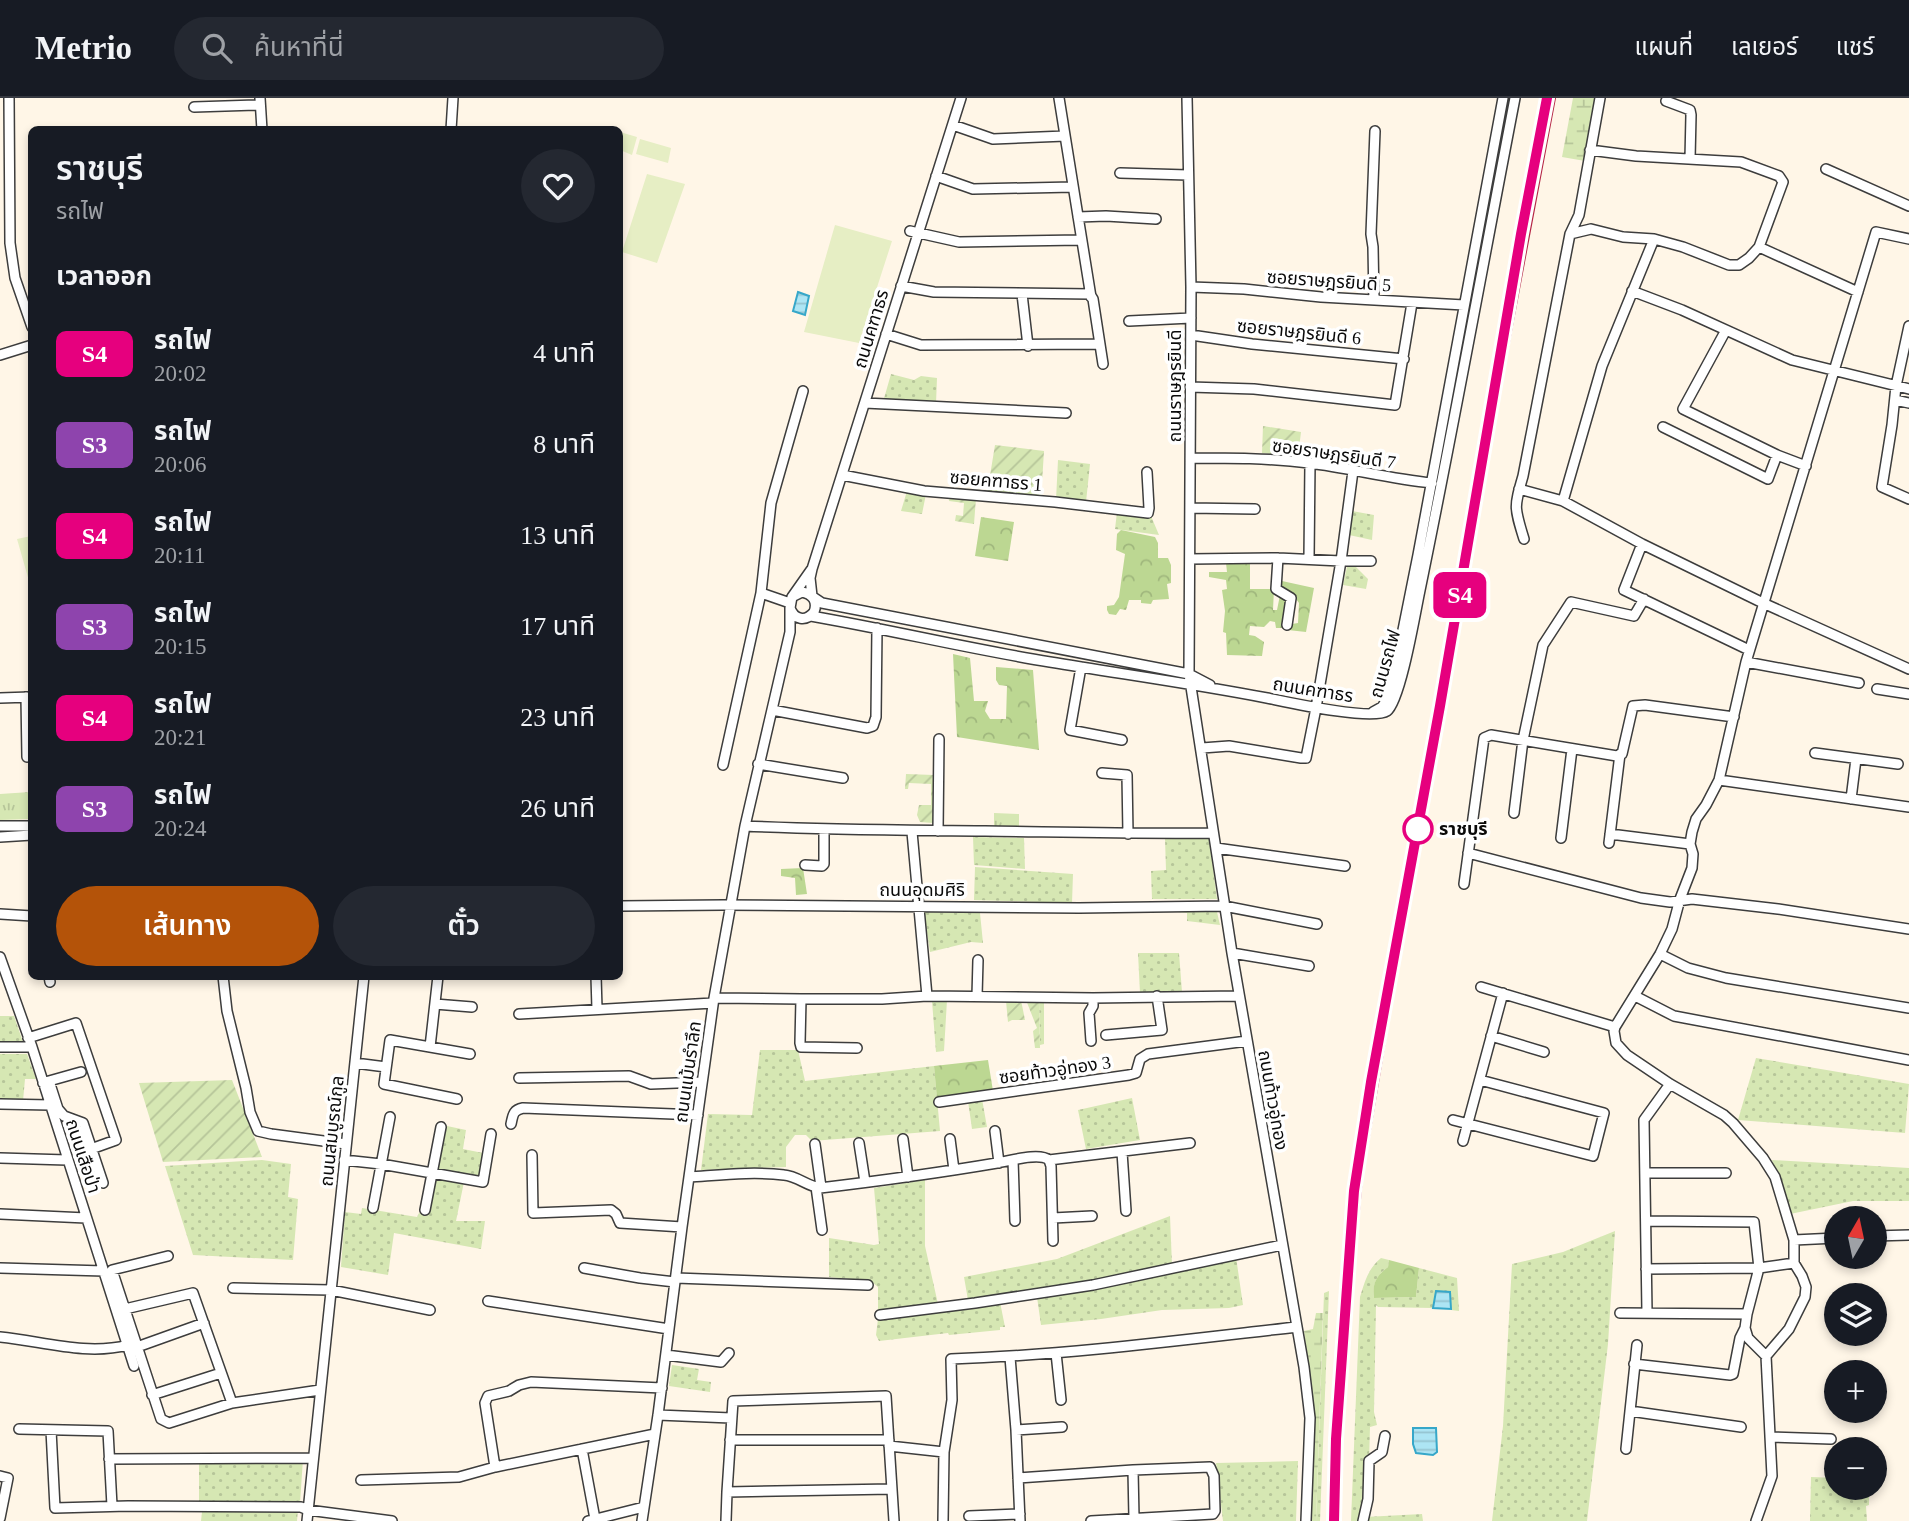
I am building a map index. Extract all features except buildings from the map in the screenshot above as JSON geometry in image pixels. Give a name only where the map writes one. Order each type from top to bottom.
[{"type":"street","points":[[9,98],[10,243],[15,278],[28,315]]},
{"type":"street","points":[[451,126],[453,98]]},
{"type":"street","name":"ถนนคฑาธร","points":[[961,98],[936,177],[914,232],[901,286],[812,569],[810,578],[813,597],[822,603],[1189,674],[1216,688]]},
{"type":"street","points":[[1059,98],[1103,363]]},
{"type":"street","name":"ถนนราษฎรยินดี","points":[[1187,98],[1191,287],[1191,686]]},
{"type":"street","name":"ถนนรถไฟ","points":[[1365,714],[1382,707],[1390,695],[1503,98]]},
{"type":"street","name":"ถนนรถไฟ","points":[[1365,714],[1388,711],[1393,705],[1399,685],[1415,618],[1515,98]]},
{"type":"street","points":[[1524,539],[1515,501],[1523,476],[1570,234],[1579,215],[1600,98]]},
{"type":"street","points":[[194,107],[228,102],[260,102],[262,126]]},
{"type":"street","points":[[1666,102],[1690,110],[1689,159]]},
{"type":"street","points":[[953,125],[993,139],[1065,136]]},
{"type":"street","points":[[1374,131],[1371,234],[1374,300]]},
{"type":"street","points":[[1570,234],[1591,229],[1623,237],[1654,239],[1729,265],[1739,265],[1759,247],[1783,182],[1779,176],[1741,162],[1636,156],[1590,150]]},
{"type":"street","points":[[1826,169],[1909,206]]},
{"type":"street","points":[[1121,173],[1188,175]]},
{"type":"street","points":[[936,177],[974,189],[1073,187]]},
{"type":"street","points":[[1078,217],[1157,219]]},
{"type":"street","points":[[914,232],[959,242],[1081,240]]},
{"type":"street","points":[[1756,1521],[1772,1476],[1766,1356],[1788,1329],[1805,1297],[1806,1287],[1794,1263],[1794,1240],[1775,1177],[1763,1158],[1733,1123],[1627,1055],[1616,1043],[1614,1031],[1672,929],[1692,868],[1693,854],[1690,844],[1696,819],[1719,780],[1749,650],[1876,232],[1909,239]]},
{"type":"street","points":[[1563,501],[1602,366],[1654,239]]},
{"type":"street","points":[[1759,247],[1858,292]]},
{"type":"street","points":[[901,286],[934,292],[1090,294],[1092,297]]},
{"type":"street","name":"ซอยราษฎรยินดี 5","points":[[1191,287],[1244,289],[1321,298],[1464,305]]},
{"type":"street","points":[[1632,291],[1682,310],[1792,360],[1909,389]]},
{"type":"street","points":[[1022,294],[1028,346]]},
{"type":"street","points":[[1190,387],[1254,389],[1395,405],[1412,303]]},
{"type":"street","points":[[1129,321],[1191,318]]},
{"type":"street","points":[[1909,326],[1896,386],[1882,487],[1909,499]]},
{"type":"street","points":[[1726,330],[1682,409],[1777,455],[1806,466]]},
{"type":"street","points":[[886,334],[921,345],[1099,344]]},
{"type":"street","name":"ซอยราษฎรยินดี 6","points":[[1191,335],[1252,344],[1404,359]]},
{"type":"street","points":[[0,355],[28,346]]},
{"type":"street","points":[[1450,383],[1461,385]]},
{"type":"street","points":[[723,765],[761,593],[771,503],[803,391]]},
{"type":"street","points":[[1895,400],[1909,403]]},
{"type":"street","points":[[865,403],[1066,413]]},
{"type":"street","points":[[1663,427],[1768,480],[1777,455]]},
{"type":"street","name":"ซอยราษฎรยินดี 7","points":[[1190,458],[1310,463],[1432,483]]},
{"type":"street","points":[[1309,559],[1310,463]]},
{"type":"street","points":[[1202,748],[1229,746],[1301,758],[1308,755],[1341,561],[1353,471]]},
{"type":"street","name":"ซอยคฑาธร 1","points":[[842,475],[924,491],[1148,513],[1147,472]]},
{"type":"street","points":[[1519,489],[1563,501],[1642,544],[1763,603],[1909,669]]},
{"type":"street","points":[[1190,508],[1255,509]]},
{"type":"street","points":[[1642,544],[1624,590],[1749,650]]},
{"type":"street","points":[[1278,558],[1276,589],[1291,598],[1287,625]]},
{"type":"street","points":[[1190,559],[1278,558],[1371,562]]},
{"type":"street","name":"ถนนคฑาธร","points":[[790,603],[812,569]]},
{"type":"street","points":[[790,603],[802,592],[813,597],[816,608],[790,632]]},
{"type":"street","points":[[761,593],[790,603],[797,617],[809,617]]},
{"type":"street","points":[[1514,813],[1522,740],[1544,645],[1572,601],[1634,616],[1644,599]]},
{"type":"street","name":"ถนนแม้นรำลึก","points":[[642,1521],[714,1001],[758,764],[790,632],[790,603]]},
{"type":"street","name":"ถนนคฑาธร","points":[[809,617],[1316,708],[1365,714]]},
{"type":"street","points":[[772,710],[867,728],[873,726],[876,717],[877,628]]},
{"type":"street","points":[[1746,662],[1859,684]]},
{"type":"street","points":[[1081,667],[1070,730],[1122,740]]},
{"type":"street","name":"ถนนท้าวอู่ทอง","points":[[1191,686],[1224,906],[1304,1367],[1310,1418],[1306,1521]]},
{"type":"street","points":[[1877,689],[1909,694]]},
{"type":"street","points":[[0,698],[28,697]]},
{"type":"street","points":[[1690,844],[1610,838],[1620,754],[1633,706],[1644,705],[1734,717]]},
{"type":"street","points":[[27,757],[28,727]]},
{"type":"street","points":[[1464,884],[1484,738],[1491,735],[1617,756],[1620,754]]},
{"type":"street","points":[[938,831],[939,739]]},
{"type":"street","points":[[1561,838],[1572,749]]},
{"type":"street","points":[[1815,753],[1898,764]]},
{"type":"street","points":[[1851,799],[1856,759]]},
{"type":"street","points":[[758,764],[843,778]]},
{"type":"street","points":[[1101,774],[1127,775],[1128,834]]},
{"type":"street","points":[[1719,780],[1909,807]]},
{"type":"street","points":[[0,827],[28,826]]},
{"type":"street","points":[[746,826],[912,832],[1213,833]]},
{"type":"street","points":[[805,865],[824,864],[824,830]]},
{"type":"street","points":[[912,832],[927,996]]},
{"type":"street","points":[[0,837],[28,835]]},
{"type":"street","points":[[1216,848],[1345,866]]},
{"type":"street","points":[[1468,853],[1641,898],[1670,902],[1692,899],[1909,929]]},
{"type":"street","name":"ถนนอุดมศิริ","points":[[623,906],[1224,906],[1317,924]]},
{"type":"street","points":[[0,914],[28,916]]},
{"type":"street","points":[[1232,953],[1308,966]]},
{"type":"street","points":[[1660,954],[1688,968],[1726,978],[1909,1008]]},
{"type":"street","name":"ถนนเสือป่า","points":[[0,957],[4,977],[46,1082],[50,1105],[67,1160],[132,1346],[134,1366]]},
{"type":"street","points":[[977,996],[978,960]]},
{"type":"street","points":[[224,980],[229,1022],[250,1112],[258,1131],[346,1144]]},
{"type":"street","name":"ถนนสมบูรณ์กูล","points":[[307,1521],[364,980]]},
{"type":"street","points":[[430,1047],[438,980]]},
{"type":"street","points":[[596,980],[597,1009]]},
{"type":"street","points":[[1481,987],[1615,1027]]},
{"type":"street","points":[[1463,1141],[1503,993]]},
{"type":"street","points":[[519,1014],[714,1001],[927,996],[1239,996]]},
{"type":"street","points":[[1106,1035],[1162,1030],[1157,996]]},
{"type":"street","points":[[1635,996],[1674,1016],[1909,1060]]},
{"type":"street","points":[[1091,1041],[1089,1013],[1093,998]]},
{"type":"street","points":[[801,999],[801,1047],[857,1048]]},
{"type":"street","points":[[435,1004],[472,1007]]},
{"type":"street","points":[[0,1047],[30,1043],[76,1023],[116,1140],[91,1149]]},
{"type":"street","points":[[1491,1037],[1545,1052]]},
{"type":"street","points":[[457,1100],[384,1084],[390,1040],[470,1054]]},
{"type":"street","name":"ซอยท้าวอู่ทอง 3","points":[[939,1102],[1129,1075],[1136,1073],[1140,1059],[1149,1054],[1247,1041]]},
{"type":"street","points":[[355,1063],[386,1067]]},
{"type":"street","points":[[81,1072],[46,1082],[58,1110],[64,1116],[83,1124],[103,1183]]},
{"type":"street","points":[[519,1078],[629,1076],[651,1084],[702,1082]]},
{"type":"street","points":[[1453,1120],[1593,1156],[1604,1113],[1480,1080]]},
{"type":"street","points":[[1647,1312],[1644,1120],[1670,1084]]},
{"type":"street","points":[[0,1104],[50,1105]]},
{"type":"street","points":[[511,1124],[513,1114],[517,1109],[523,1108],[698,1115]]},
{"type":"street","points":[[373,1208],[390,1118]]},
{"type":"street","points":[[425,1210],[441,1128]]},
{"type":"street","points":[[995,1131],[999,1163]]},
{"type":"street","points":[[344,1160],[483,1181],[491,1134]]},
{"type":"street","points":[[903,1139],[908,1177]]},
{"type":"street","points":[[950,1139],[954,1170]]},
{"type":"street","points":[[859,1143],[865,1182]]},
{"type":"street","points":[[689,1177],[787,1175],[811,1187],[819,1187],[908,1177],[1013,1160],[1042,1157],[1049,1160],[1190,1143]]},
{"type":"street","points":[[815,1144],[822,1230]]},
{"type":"street","points":[[1122,1152],[1126,1212]]},
{"type":"street","points":[[532,1155],[533,1213],[611,1210],[620,1223],[682,1227]]},
{"type":"street","points":[[0,1158],[67,1160]]},
{"type":"street","points":[[1013,1160],[1015,1221]]},
{"type":"street","points":[[1049,1160],[1053,1241]]},
{"type":"street","points":[[1645,1173],[1726,1173]]},
{"type":"street","points":[[0,1214],[86,1218]]},
{"type":"street","points":[[1053,1218],[1092,1216]]},
{"type":"street","points":[[1634,1364],[1733,1374],[1759,1268],[1754,1222],[1646,1221]]},
{"type":"street","points":[[1887,1236],[1909,1235]]},
{"type":"street","points":[[1794,1240],[1824,1239]]},
{"type":"street","points":[[880,1315],[1093,1285],[1282,1245]]},
{"type":"street","points":[[168,1256],[112,1270],[125,1309],[132,1346],[161,1419],[169,1423],[232,1403],[320,1390]]},
{"type":"street","points":[[1646,1269],[1759,1268],[1794,1263]]},
{"type":"street","points":[[0,1268],[104,1271]]},
{"type":"street","points":[[584,1268],[640,1278],[868,1284]]},
{"type":"street","points":[[233,1288],[331,1290],[430,1310]]},
{"type":"street","points":[[125,1309],[193,1293],[232,1403]]},
{"type":"street","points":[[488,1301],[670,1329]]},
{"type":"street","points":[[1619,1313],[1747,1314]]},
{"type":"street","points":[[0,1337],[102,1350],[132,1346],[204,1323]]},
{"type":"street","points":[[943,1521],[944,1452],[952,1400],[951,1359],[1056,1353],[1297,1327]]},
{"type":"street","points":[[1745,1328],[1748,1338],[1766,1356]]},
{"type":"street","points":[[1626,1449],[1637,1345]]},
{"type":"street","points":[[666,1355],[721,1362],[729,1353]]},
{"type":"street","points":[[1056,1353],[1060,1400]]},
{"type":"street","points":[[969,1516],[1020,1518],[1010,1357]]},
{"type":"street","points":[[152,1395],[222,1373]]},
{"type":"street","points":[[495,1467],[485,1403],[488,1396],[531,1382],[662,1388]]},
{"type":"street","points":[[726,1521],[733,1401],[886,1396],[894,1521]]},
{"type":"street","points":[[1630,1411],[1741,1427]]},
{"type":"street","points":[[658,1416],[731,1418]]},
{"type":"street","points":[[1016,1430],[1062,1427]]},
{"type":"street","points":[[19,1429],[108,1431],[112,1506]]},
{"type":"street","points":[[51,1430],[55,1508],[301,1507],[392,1521]]},
{"type":"street","points":[[361,1480],[459,1477],[655,1434]]},
{"type":"street","points":[[1363,1521],[1368,1499],[1369,1461],[1381,1452],[1385,1436]]},
{"type":"street","points":[[1770,1437],[1824,1439]]},
{"type":"street","points":[[730,1440],[889,1443],[944,1452]]},
{"type":"street","points":[[582,1449],[591,1520],[644,1507]]},
{"type":"street","points":[[109,1459],[313,1458]]},
{"type":"street","points":[[1018,1478],[1210,1467],[1214,1476],[1213,1514],[1091,1521]]},
{"type":"street","points":[[1133,1470],[1135,1518]]},
{"type":"street","points":[[0,1476],[8,1478],[0,1518]]},
{"type":"street","points":[[727,1492],[891,1489]]},
{"type":"green space","points":[[1573,98],[1597,98],[1585,161],[1562,157]]},
{"type":"green space","points":[[623,133],[637,137],[632,155],[623,151]]},
{"type":"green space","points":[[640,139],[671,148],[668,163],[636,154]]},
{"type":"green space","points":[[647,174],[685,184],[657,263],[623,252]]},
{"type":"green space","points":[[835,225],[892,241],[859,343],[804,332]]},
{"type":"green space","points":[[891,374],[914,380],[921,376],[937,378],[936,404],[883,402]]},
{"type":"green space","points":[[1263,426],[1301,432],[1298,457],[1262,453]]},
{"type":"green space","points":[[995,445],[1044,451],[1041,499],[1011,493],[987,494]]},
{"type":"green space","points":[[1058,460],[1090,464],[1086,502],[1056,500]]},
{"type":"green space","points":[[907,491],[926,494],[922,514],[901,511]]},
{"type":"green space","points":[[950,496],[976,498],[974,524],[955,521],[956,515],[963,516],[964,503],[949,501]]},
{"type":"green space","points":[[1352,511],[1374,515],[1372,540],[1349,535]]},
{"type":"green space","points":[[1117,512],[1151,516],[1159,535],[1115,529]]},
{"type":"green space","points":[[981,517],[1014,522],[1008,561],[975,556]]},
{"type":"green space","points":[[1121,530],[1155,537],[1158,543],[1158,558],[1168,558],[1171,565],[1171,583],[1167,584],[1169,599],[1153,600],[1151,604],[1141,603],[1141,600],[1129,600],[1126,610],[1120,609],[1116,615],[1109,614],[1107,606],[1114,605],[1119,597],[1125,554],[1116,550],[1117,534]]},
{"type":"green space","points":[[28,537],[28,578],[17,539]]},
{"type":"green space","points":[[1226,563],[1250,563],[1250,589],[1274,589],[1273,610],[1277,610],[1280,595],[1287,600],[1284,628],[1276,628],[1275,622],[1270,621],[1264,627],[1250,626],[1249,635],[1264,642],[1262,656],[1227,655],[1226,633],[1223,632],[1225,611],[1222,590],[1227,589],[1226,580],[1209,577],[1209,572],[1227,572]]},
{"type":"green space","points":[[1355,566],[1368,579],[1366,589],[1343,585],[1347,567]]},
{"type":"green space","points":[[1282,581],[1314,588],[1306,632],[1288,630],[1292,624],[1298,623],[1299,603],[1294,596],[1280,587]]},
{"type":"green space","points":[[953,654],[970,658],[974,701],[988,701],[985,711],[990,719],[1006,719],[1007,686],[999,685],[996,680],[996,667],[1033,670],[1039,750],[957,737]]},
{"type":"green space","points":[[906,774],[934,775],[933,823],[920,822],[917,815],[919,805],[931,805],[931,784],[909,783],[908,789],[905,789]]},
{"type":"green space","points":[[28,792],[28,819],[0,820],[0,794]]},
{"type":"green space","points":[[994,813],[1019,814],[1019,826],[994,826]]},
{"type":"green space","points":[[973,837],[1024,838],[1025,869],[974,865]]},
{"type":"green space","points":[[1209,838],[1217,899],[1152,899],[1151,871],[1166,870],[1165,839]]},
{"type":"green space","points":[[975,867],[1073,874],[1072,903],[974,900]]},
{"type":"green space","points":[[803,868],[807,894],[796,895],[795,878],[781,876],[781,869]]},
{"type":"green space","points":[[924,912],[980,913],[983,943],[971,942],[930,952]]},
{"type":"green space","points":[[1178,912],[1217,912],[1220,925],[1187,921],[1187,913]]},
{"type":"green space","points":[[1138,953],[1179,953],[1182,992],[1140,993]]},
{"type":"green space","points":[[947,1000],[944,1051],[936,1052],[932,1001]]},
{"type":"green space","points":[[1021,1000],[1025,1020],[1008,1022],[1006,1001]]},
{"type":"green space","points":[[1026,1000],[1039,1000],[1040,1048],[1035,1048],[1033,1031],[1037,1028]]},
{"type":"green space","points":[[1039,1000],[1061,1000],[1062,1003],[1044,1003],[1044,1044],[1040,1045]]},
{"type":"green space","points":[[0,1016],[14,1016],[24,1045],[0,1045]]},
{"type":"green space","points":[[760,1050],[798,1050],[805,1081],[934,1066],[940,1131],[812,1141],[806,1135],[795,1135],[786,1147],[786,1167],[701,1170],[708,1114],[752,1115]]},
{"type":"green space","points":[[0,1054],[27,1054],[36,1079],[25,1079],[23,1101],[0,1101]]},
{"type":"green space","points":[[1756,1058],[1909,1084],[1905,1133],[1738,1120]]},
{"type":"green space","points":[[988,1060],[993,1091],[937,1099],[934,1066]]},
{"type":"green space","points":[[232,1080],[262,1157],[163,1162],[139,1083]]},
{"type":"green space","points":[[1132,1098],[1140,1140],[1086,1149],[1078,1110]]},
{"type":"green space","points":[[982,1099],[987,1127],[972,1129],[968,1101]]},
{"type":"green space","points":[[447,1126],[466,1130],[463,1149],[483,1153],[480,1176],[438,1169]]},
{"type":"green space","points":[[262,1160],[291,1164],[288,1197],[298,1199],[293,1260],[193,1255],[165,1166]]},
{"type":"green space","points":[[1772,1160],[1909,1168],[1909,1201],[1853,1201],[1790,1214]]},
{"type":"green space","points":[[435,1177],[464,1182],[456,1221],[485,1221],[481,1249],[394,1233],[388,1275],[341,1267],[345,1212],[361,1214],[362,1208],[417,1217],[419,1213],[429,1214]]},
{"type":"green space","points":[[925,1180],[925,1246],[938,1304],[878,1312],[878,1287],[871,1281],[829,1277],[829,1238],[879,1244],[874,1188]]},
{"type":"green space","points":[[1170,1216],[1172,1265],[1086,1282],[968,1300],[964,1277],[1057,1259]]},
{"type":"green space","points":[[1615,1231],[1608,1344],[1587,1521],[1492,1521],[1503,1426],[1512,1264],[1563,1252]]},
{"type":"green space","points":[[1236,1257],[1243,1305],[1229,1308],[1162,1310],[1041,1325],[1037,1297]]},
{"type":"green space","points":[[1381,1258],[1389,1260],[1388,1267],[1376,1280],[1374,1298],[1416,1297],[1419,1268],[1457,1278],[1459,1311],[1451,1310],[1450,1292],[1436,1291],[1433,1308],[1376,1305],[1374,1412],[1377,1425],[1370,1427],[1369,1463],[1374,1463],[1371,1505],[1361,1521],[1351,1521],[1360,1297],[1370,1271]]},
{"type":"green space","points":[[1389,1260],[1419,1268],[1416,1297],[1374,1298],[1376,1281],[1388,1267]]},
{"type":"green space","points":[[1329,1291],[1320,1521],[1316,1521],[1324,1293]]},
{"type":"green space","points":[[1000,1302],[1005,1327],[1000,1327],[1000,1330],[879,1341],[876,1335],[878,1319]]},
{"type":"green space","points":[[1316,1313],[1323,1313],[1316,1521],[1311,1521],[1313,1402],[1304,1331],[1313,1329]]},
{"type":"green space","points":[[672,1365],[699,1369],[697,1380],[711,1382],[710,1392],[669,1386]]},
{"type":"green space","points":[[303,1459],[300,1503],[199,1503],[199,1461]]},
{"type":"green space","points":[[1298,1461],[1296,1521],[1223,1521],[1216,1463]]},
{"type":"green space","points":[[1811,1477],[1824,1478],[1824,1500],[1869,1500],[1869,1505],[1866,1506],[1867,1521],[1810,1521]]},
{"type":"green space","points":[[298,1510],[297,1521],[201,1521],[202,1512]]},
{"type":"green space","points":[[1422,1514],[1423,1521],[1365,1521],[1365,1517]]},
{"type":"water","points":[[798,292],[809,296],[805,315],[793,311]]},
{"type":"water","points":[[1436,1291],[1450,1292],[1451,1309],[1433,1308]]},
{"type":"water","points":[[1413,1428],[1436,1428],[1437,1452],[1433,1455],[1416,1453]]},
{"type":"railway","points":[[1340,1521],[1342,1434],[1362,1178],[1489,448],[1555,98]]},
{"type":"train","name":"S4","points":[[1334,1521],[1336,1439],[1354,1191],[1371,1082],[1547,98]]},
{"type":"place","name":"ราชบุรี","points":[[1418,829]]}]
